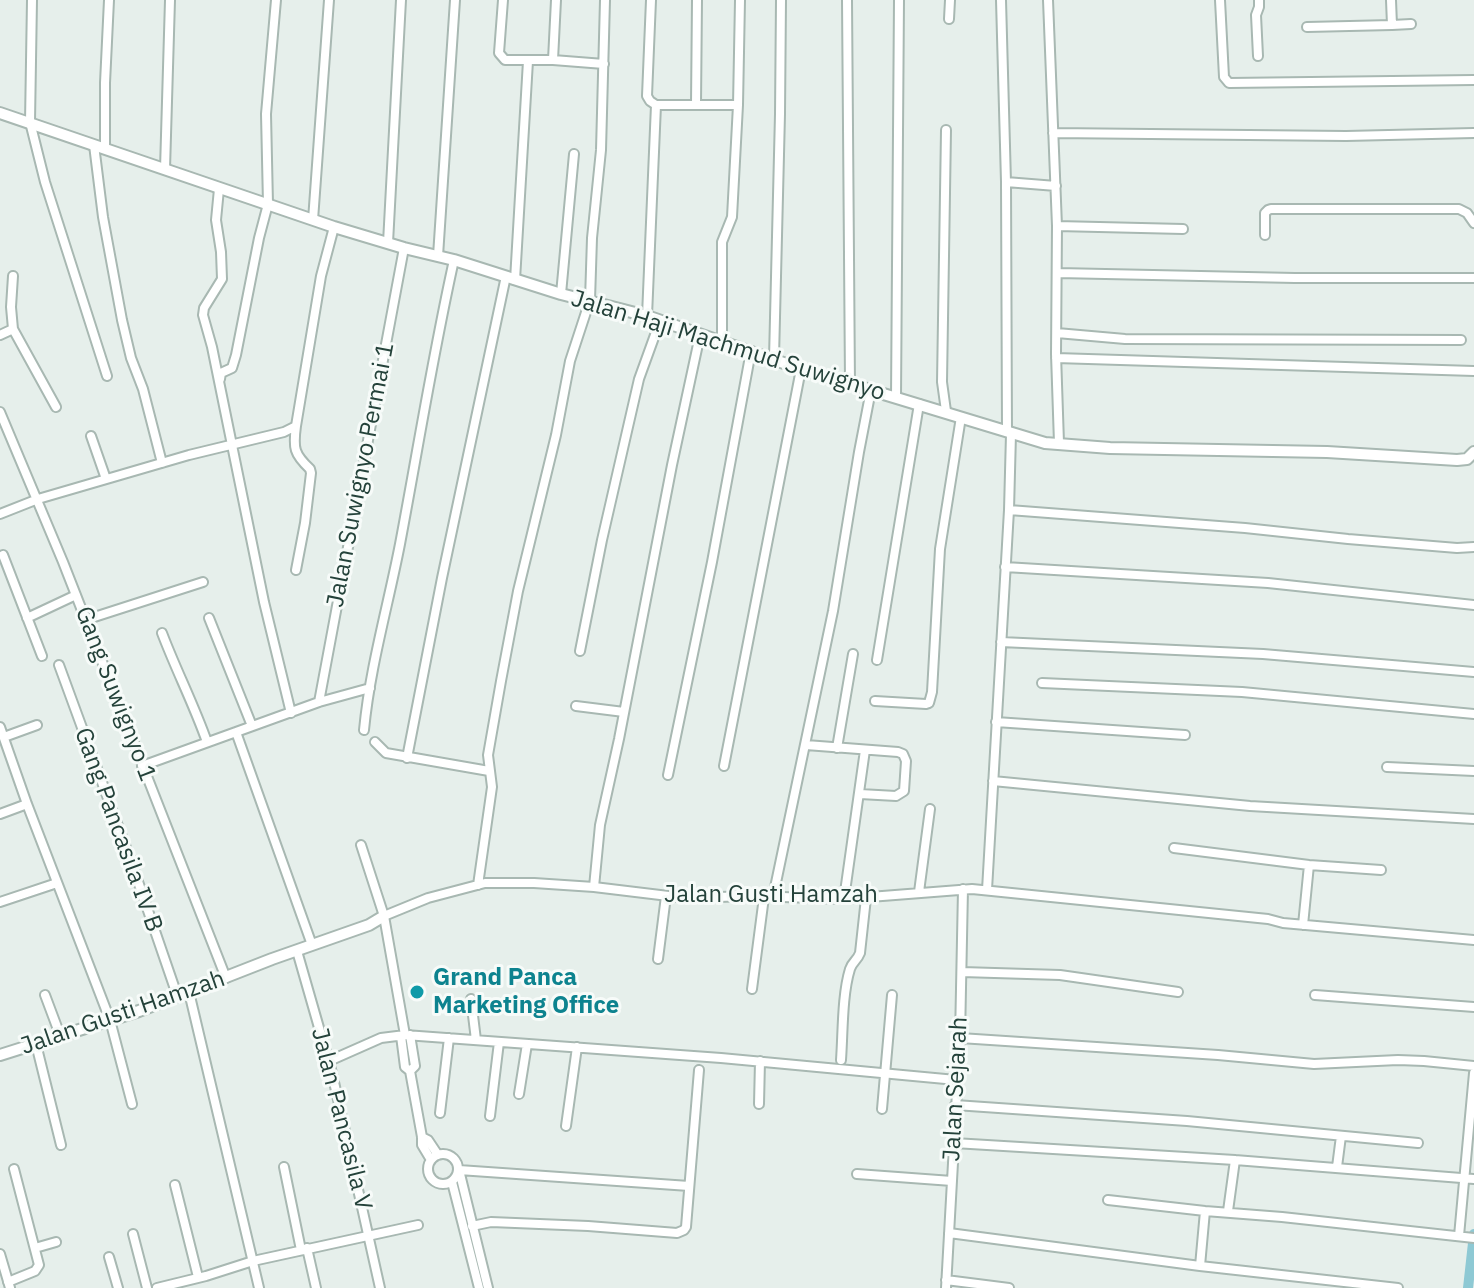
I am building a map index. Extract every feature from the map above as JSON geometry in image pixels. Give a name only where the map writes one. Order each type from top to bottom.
[{"type":"street","points":[[32,0],[30,122],[45,182],[107,376]]},
{"type":"street","points":[[109,0],[100,146],[103,217],[131,358],[143,389],[162,463]]},
{"type":"street","points":[[165,169],[170,0]]},
{"type":"street","points":[[219,381],[221,373],[232,368],[236,355],[268,204],[266,114],[276,0]]},
{"type":"street","points":[[313,220],[329,0]]},
{"type":"street","points":[[388,243],[401,0]]},
{"type":"street","points":[[438,256],[455,0]]},
{"type":"street","points":[[503,0],[499,53],[505,60],[604,64]]},
{"type":"street","points":[[553,60],[556,0]]},
{"type":"street","points":[[478,885],[492,787],[488,755],[518,591],[556,435],[570,361],[590,300],[592,238],[601,150],[605,0]]},
{"type":"street","points":[[651,0],[647,96],[650,101],[656,105],[738,105]]},
{"type":"street","points":[[696,104],[697,0]]},
{"type":"street","points":[[722,341],[722,242],[732,217],[740,0]]},
{"type":"street","points":[[774,358],[781,0]]},
{"type":"street","points":[[847,0],[850,383]]},
{"type":"street","points":[[896,398],[899,0]]},
{"type":"street","points":[[949,19],[950,0]]},
{"type":"street","points":[[987,890],[1009,510],[1001,0]]},
{"type":"street","points":[[1048,0],[1057,226],[1059,443]]},
{"type":"street","points":[[1220,0],[1224,77],[1229,83],[1474,80]]},
{"type":"street","points":[[1258,56],[1256,15],[1259,0]]},
{"type":"street","points":[[1391,0],[1392,25]]},
{"type":"street","points":[[1307,27],[1411,24]]},
{"type":"street","points":[[407,758],[442,578],[510,278],[528,61]]},
{"type":"street","points":[[647,316],[656,105]]},
{"type":"street","name":"Jalan Haji Machmud Suwignyo","points":[[0,113],[334,227],[647,316],[801,369],[1045,443],[1110,448],[1327,452],[1457,460],[1467,459],[1474,452]]},
{"type":"street","points":[[946,130],[942,382],[946,411]]},
{"type":"street","points":[[1053,133],[1346,136],[1474,133]]},
{"type":"street","points":[[561,294],[574,154]]},
{"type":"street","points":[[1006,182],[1056,186]]},
{"type":"street","points":[[219,189],[216,220],[222,279],[203,315],[291,713]]},
{"type":"street","points":[[1265,235],[1265,213],[1271,209],[1459,209],[1467,213],[1474,223]]},
{"type":"street","points":[[1057,226],[1183,229]]},
{"type":"street","points":[[296,570],[311,473],[296,454],[296,426],[321,276],[334,227]]},
{"type":"street","name":"Jalan Suwignyo Permai 1","points":[[319,702],[404,248]]},
{"type":"street","points":[[364,730],[454,260]]},
{"type":"street","points":[[1058,273],[1474,278]]},
{"type":"street","points":[[13,276],[13,329],[56,407]]},
{"type":"street","points":[[580,651],[639,379],[660,321]]},
{"type":"street","points":[[0,335],[13,329]]},
{"type":"street","points":[[1057,333],[1125,339],[1461,340]]},
{"type":"street","points":[[594,887],[600,825],[700,335]]},
{"type":"street","points":[[668,775],[751,351]]},
{"type":"street","points":[[1056,358],[1474,371]]},
{"type":"street","points":[[724,766],[801,369]]},
{"type":"street","points":[[752,989],[768,897],[806,745],[833,611],[871,390]]},
{"type":"street","points":[[877,660],[919,404]]},
{"type":"street","name":"Gang Suwignyo 1","points":[[0,412],[38,499],[226,978]]},
{"type":"street","points":[[875,701],[929,703],[940,549],[961,417]]},
{"type":"street","points":[[0,514],[38,499],[284,432],[296,426]]},
{"type":"street","points":[[91,436],[106,479]]},
{"type":"street","points":[[1009,510],[1474,547]]},
{"type":"street","points":[[3,555],[42,656]]},
{"type":"street","points":[[1005,567],[1268,583],[1474,605]]},
{"type":"street","points":[[85,620],[203,582]]},
{"type":"street","points":[[27,618],[76,595]]},
{"type":"street","points":[[209,618],[252,726]]},
{"type":"street","points":[[162,633],[207,742]]},
{"type":"street","points":[[1001,642],[1263,654],[1474,672]]},
{"type":"street","points":[[837,748],[853,654]]},
{"type":"street","name":"Gang Pancasila IV B","points":[[59,665],[177,995]]},
{"type":"street","points":[[1042,683],[1242,692],[1474,714]]},
{"type":"street","points":[[142,766],[319,702],[370,688]]},
{"type":"street","points":[[576,706],[624,712]]},
{"type":"street","points":[[996,722],[1185,735]]},
{"type":"street","points":[[4,737],[37,725]]},
{"type":"street","points":[[0,727],[110,1020],[132,1104]]},
{"type":"street","points":[[236,732],[312,945]]},
{"type":"street","points":[[375,742],[386,753],[489,771]]},
{"type":"street","points":[[806,745],[903,754],[906,761],[904,791],[896,796],[860,794]]},
{"type":"street","points":[[844,899],[865,750]]},
{"type":"street","points":[[0,758],[10,755]]},
{"type":"street","points":[[1387,767],[1474,771]]},
{"type":"street","points":[[993,781],[1250,806],[1474,819]]},
{"type":"street","points":[[0,814],[27,804]]},
{"type":"street","points":[[919,892],[930,809]]},
{"type":"street","points":[[361,845],[384,916],[405,1035],[405,1067],[410,1071],[422,1145],[434,1158]]},
{"type":"street","points":[[1174,848],[1309,865],[1381,870]]},
{"type":"street","points":[[1303,925],[1309,865]]},
{"type":"street","points":[[0,902],[57,883]]},
{"type":"street","name":"Jalan Gusti Hamzah","points":[[0,1055],[139,1011],[369,925],[440,894],[485,883],[594,887],[685,898],[844,899],[963,889],[987,890],[1303,925],[1474,940]]},
{"type":"street","name":"Jalan Sejarah","points":[[946,1284],[960,1038],[963,889]]},
{"type":"street","points":[[658,959],[666,896]]},
{"type":"street","points":[[841,1060],[849,972],[860,953],[866,898]]},
{"type":"street","name":"Jalan Pancasila V","points":[[297,951],[329,1061],[380,1288]]},
{"type":"street","points":[[962,972],[1060,975],[1178,992]]},
{"type":"street","points":[[189,992],[259,1288]]},
{"type":"street","points":[[45,995],[60,1035]]},
{"type":"street","points":[[882,1109],[892,995]]},
{"type":"street","points":[[1315,995],[1474,1007]]},
{"type":"street","points":[[471,999],[476,1040]]},
{"type":"street","points":[[329,1061],[381,1038],[405,1035],[760,1061],[956,1080]]},
{"type":"street","points":[[440,1113],[449,1038]]},
{"type":"street","points":[[960,1038],[1314,1064],[1398,1060],[1474,1066]]},
{"type":"street","points":[[490,1116],[499,1042]]},
{"type":"street","points":[[36,1044],[61,1145]]},
{"type":"street","points":[[519,1094],[527,1044]]},
{"type":"street","points":[[566,1126],[577,1047]]},
{"type":"street","points":[[759,1104],[760,1061]]},
{"type":"street","points":[[472,1226],[491,1222],[677,1233],[684,1230],[699,1070]]},
{"type":"street","points":[[1461,1237],[1470,1179],[1474,1073]]},
{"type":"street","points":[[955,1105],[1187,1121],[1418,1143]]},
{"type":"street","points":[[1337,1167],[1341,1136]]},
{"type":"street","points":[[954,1143],[1337,1167],[1470,1179]]},
{"type":"street","points":[[434,1158],[450,1156],[456,1161],[472,1226],[479,1288]]},
{"type":"street","points":[[434,1158],[428,1173],[432,1180],[444,1185],[452,1182],[459,1170]]},
{"type":"street","points":[[1228,1211],[1235,1160]]},
{"type":"street","points":[[284,1167],[316,1288]]},
{"type":"street","points":[[0,1254],[9,1285],[38,1269],[14,1169]]},
{"type":"street","points":[[459,1170],[689,1186]]},
{"type":"street","points":[[857,1174],[952,1181]]},
{"type":"street","points":[[452,1182],[479,1270],[488,1288]]},
{"type":"street","points":[[175,1185],[202,1276],[209,1288]]},
{"type":"street","points":[[1108,1200],[1474,1238]]},
{"type":"street","points":[[1200,1266],[1205,1211]]},
{"type":"street","points":[[157,1288],[253,1261],[418,1225]]},
{"type":"street","points":[[949,1233],[1398,1288]]},
{"type":"street","points":[[133,1234],[147,1288]]},
{"type":"street","points":[[35,1248],[56,1242]]},
{"type":"street","points":[[109,1257],[118,1288]]},
{"type":"street","points":[[946,1284],[1009,1288]]},
{"type":"waterway","points":[[1468,1288],[1474,1234]]},
{"type":"place","name":"Grand Panca Marketing Office","points":[[417,992]]}]
